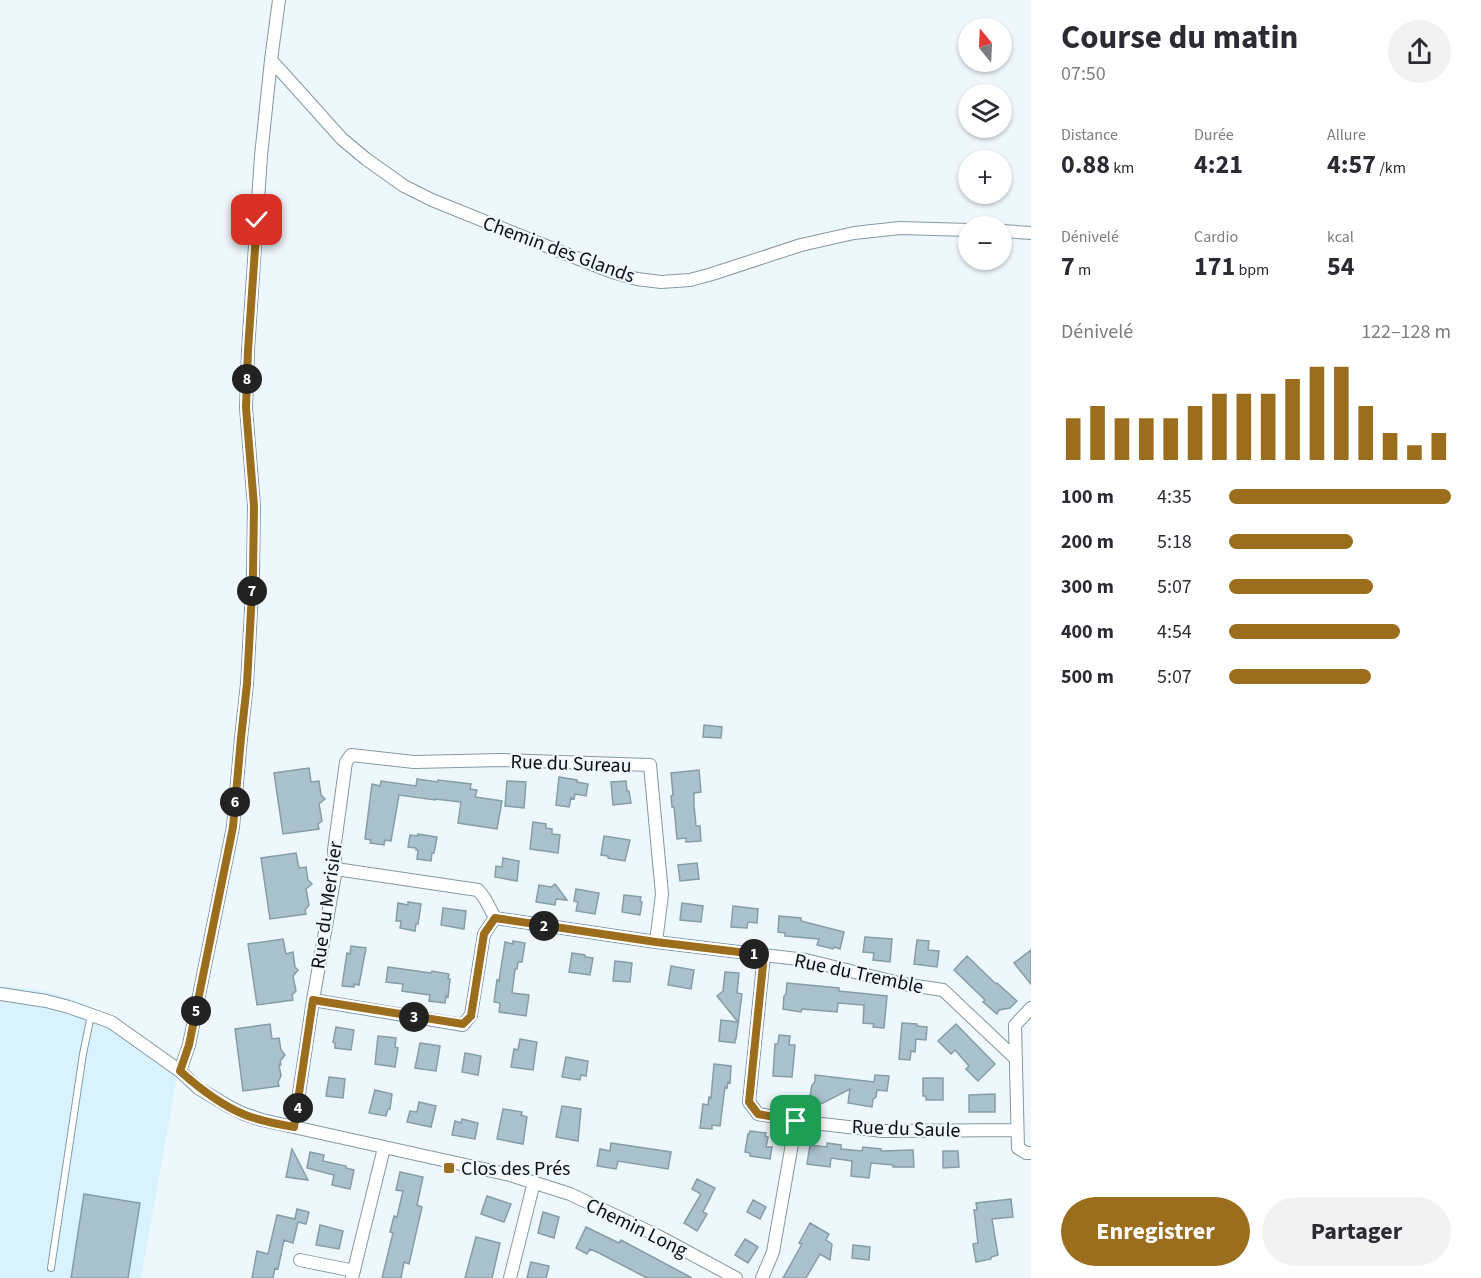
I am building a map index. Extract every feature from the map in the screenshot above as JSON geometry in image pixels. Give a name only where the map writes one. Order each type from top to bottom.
[{"type":"street","points":[[180,1071],[189,1045],[233,827],[247,684],[254,506],[246,408],[248,350],[261,156],[279,0]]},
{"type":"street","name":"Chemin des Glands","points":[[271,60],[342,139],[404,186],[432,200],[536,242],[612,272],[637,279],[661,282],[690,280],[801,245],[854,233],[900,228],[958,230]]},
{"type":"street","points":[[1012,232],[1031,233]]},
{"type":"street","name":"Rue du Merisier","points":[[294,1127],[336,869],[335,839],[346,762],[351,755]]},
{"type":"street","name":"Rue du Sureau","points":[[351,755],[414,762],[502,760],[650,765],[662,894],[656,942]]},
{"type":"street","points":[[313,1000],[463,1024],[471,1016],[484,934],[495,918],[478,890],[336,869]]},
{"type":"street","name":"Rue du Tremble","points":[[495,918],[656,942],[806,960],[903,984],[943,990],[1016,1059]]},
{"type":"street","name":"Rue du Saule","points":[[764,955],[749,1102],[758,1114],[796,1121],[883,1131],[1017,1130]]},
{"type":"street","name":"Chemin Long","points":[[0,994],[46,1001],[111,1022],[180,1071],[198,1088],[244,1114],[534,1182],[570,1194],[658,1236],[736,1278]]},
{"type":"street","points":[[1031,1008],[1015,1025],[1018,1148],[1031,1153]]},
{"type":"street","points":[[762,1278],[773,1252],[796,1121]]},
{"type":"street","points":[[300,1260],[353,1274],[384,1148]]},
{"type":"street","points":[[510,1278],[534,1182]]},
{"type":"lane","points":[[51,1268],[83,1054],[91,1015]]},
{"type":"shaded area","points":[[0,986],[57,994],[114,1018],[177,1076],[141,1278],[0,1278]]},
{"type":"building","points":[[704,725],[722,727],[721,738],[703,737]]},
{"type":"building","points":[[309,768],[311,782],[319,781],[321,795],[325,799],[319,804],[322,821],[318,824],[319,829],[283,834],[274,773]]},
{"type":"building","points":[[699,770],[701,792],[694,793],[694,805],[696,826],[700,826],[701,841],[686,842],[686,838],[677,839],[671,796],[673,795],[671,773]]},
{"type":"building","points":[[559,777],[588,784],[586,796],[575,794],[574,799],[571,798],[569,807],[556,805]]},
{"type":"building","points":[[417,779],[471,784],[470,789],[477,790],[475,797],[502,801],[497,829],[458,823],[461,802],[399,795],[391,841],[385,840],[384,845],[370,843],[371,840],[365,839],[372,784],[380,786],[381,781],[416,786]]},
{"type":"building","points":[[507,781],[526,782],[524,808],[505,806]]},
{"type":"building","points":[[626,781],[631,803],[613,805],[611,782]]},
{"type":"building","points":[[533,822],[546,824],[546,828],[552,829],[552,834],[560,835],[558,853],[530,849]]},
{"type":"building","points":[[418,834],[437,837],[431,861],[417,859],[418,850],[408,847],[410,835],[418,836]]},
{"type":"building","points":[[604,836],[630,840],[625,861],[601,855]]},
{"type":"building","points":[[296,853],[299,868],[306,867],[308,880],[312,884],[306,889],[309,905],[305,910],[306,914],[270,919],[261,858]]},
{"type":"building","points":[[503,858],[519,861],[517,881],[495,877],[496,866],[502,867]]},
{"type":"building","points":[[697,863],[699,879],[680,881],[678,865]]},
{"type":"building","points":[[555,884],[567,900],[556,899],[555,905],[536,902],[539,885],[551,887]]},
{"type":"building","points":[[576,889],[599,893],[595,914],[576,911],[578,902],[574,901]]},
{"type":"building","points":[[624,895],[641,897],[640,915],[622,912]]},
{"type":"building","points":[[408,902],[421,904],[415,931],[400,928],[401,921],[396,921],[398,903],[408,905]]},
{"type":"building","points":[[682,903],[703,906],[701,922],[680,920]]},
{"type":"building","points":[[733,906],[758,909],[757,923],[748,922],[747,928],[731,927]]},
{"type":"building","points":[[443,908],[466,911],[464,929],[441,925]]},
{"type":"building","points":[[779,916],[801,918],[801,921],[844,932],[840,949],[817,945],[819,939],[785,936],[785,933],[778,932]]},
{"type":"building","points":[[865,937],[892,939],[890,962],[873,960],[874,953],[863,952]]},
{"type":"building","points":[[283,939],[286,954],[293,952],[295,967],[298,970],[293,976],[296,991],[292,995],[293,1000],[257,1005],[248,944]]},
{"type":"building","points":[[917,940],[929,941],[928,950],[939,951],[937,967],[914,964]]},
{"type":"building","points":[[513,941],[525,943],[522,962],[518,962],[517,969],[515,969],[512,993],[529,995],[526,1016],[499,1012],[500,1003],[494,1002],[505,942],[513,944]]},
{"type":"building","points":[[351,946],[366,948],[359,985],[354,984],[354,987],[342,986],[347,953],[350,954]]},
{"type":"building","points":[[1031,950],[1031,984],[1014,963]]},
{"type":"building","points":[[572,953],[593,958],[590,975],[569,972]]},
{"type":"building","points":[[967,956],[1017,1001],[1010,1008],[999,1010],[997,1014],[954,970]]},
{"type":"building","points":[[615,961],[632,963],[630,982],[613,981]]},
{"type":"building","points":[[671,966],[694,970],[691,989],[668,985]]},
{"type":"building","points":[[388,967],[449,974],[448,997],[446,996],[445,1003],[429,1001],[430,995],[402,991],[403,984],[386,982]]},
{"type":"building","points":[[725,972],[739,973],[737,993],[742,994],[736,1039],[735,1039],[735,1043],[719,1041],[721,1020],[738,1022],[717,996],[723,991]]},
{"type":"building","points":[[787,983],[887,996],[884,1028],[863,1023],[864,1005],[838,1003],[837,1012],[802,1009],[801,1012],[783,1009]]},
{"type":"building","points":[[902,1023],[927,1027],[926,1040],[916,1039],[915,1052],[911,1051],[910,1060],[899,1059]]},
{"type":"building","points":[[270,1024],[272,1039],[279,1038],[281,1050],[285,1055],[279,1065],[281,1076],[279,1086],[243,1091],[235,1029]]},
{"type":"building","points":[[956,1024],[995,1064],[978,1081],[966,1069],[969,1066],[955,1050],[951,1054],[938,1041]]},
{"type":"building","points":[[336,1027],[354,1030],[351,1050],[335,1048],[333,1042]]},
{"type":"building","points":[[779,1035],[790,1036],[789,1045],[795,1045],[792,1077],[773,1076],[775,1044],[778,1044]]},
{"type":"building","points":[[378,1036],[396,1038],[395,1047],[398,1048],[395,1067],[375,1064]]},
{"type":"building","points":[[520,1039],[537,1042],[533,1070],[511,1067],[514,1049],[518,1050]]},
{"type":"building","points":[[420,1043],[440,1046],[436,1071],[415,1068]]},
{"type":"building","points":[[465,1053],[481,1056],[478,1075],[462,1072]]},
{"type":"building","points":[[566,1057],[588,1061],[586,1076],[581,1075],[580,1080],[562,1077]]},
{"type":"building","points":[[714,1064],[731,1066],[730,1083],[728,1082],[727,1088],[725,1087],[720,1126],[712,1125],[712,1129],[700,1128],[703,1104],[708,1105],[709,1097],[711,1098]]},
{"type":"building","points":[[815,1075],[874,1082],[875,1075],[889,1076],[887,1091],[877,1090],[872,1107],[848,1103],[850,1089],[821,1104],[809,1102]]},
{"type":"building","points":[[329,1077],[345,1079],[343,1098],[326,1096]]},
{"type":"building","points":[[923,1078],[943,1078],[943,1100],[926,1100],[926,1096],[923,1096]]},
{"type":"building","points":[[375,1090],[392,1094],[390,1109],[386,1116],[369,1113]]},
{"type":"building","points":[[995,1094],[995,1112],[969,1112],[969,1095]]},
{"type":"building","points":[[419,1102],[436,1106],[431,1127],[407,1122],[410,1111],[417,1112]]},
{"type":"building","points":[[562,1106],[581,1109],[578,1141],[556,1137]]},
{"type":"building","points":[[503,1109],[522,1112],[521,1115],[527,1117],[523,1144],[497,1139]]},
{"type":"building","points":[[462,1119],[478,1123],[475,1139],[452,1135],[455,1121],[461,1123]]},
{"type":"building","points":[[750,1131],[766,1133],[765,1136],[768,1137],[766,1147],[772,1147],[770,1159],[750,1156],[750,1153],[745,1152]]},
{"type":"building","points":[[611,1143],[671,1152],[668,1169],[618,1161],[616,1169],[597,1166],[600,1149],[610,1151]]},
{"type":"building","points":[[827,1143],[841,1145],[841,1149],[862,1151],[863,1147],[881,1149],[881,1151],[913,1150],[914,1167],[893,1167],[893,1165],[871,1163],[869,1178],[851,1176],[852,1161],[831,1158],[830,1167],[807,1164],[810,1145],[827,1147]]},
{"type":"building","points":[[292,1149],[308,1180],[286,1177]]},
{"type":"building","points":[[943,1151],[958,1151],[959,1167],[943,1168]]},
{"type":"building","points":[[310,1152],[324,1155],[323,1161],[354,1170],[350,1189],[332,1185],[334,1175],[307,1168]]},
{"type":"building","points":[[400,1172],[423,1177],[417,1205],[422,1207],[409,1264],[404,1262],[401,1278],[382,1278],[393,1233],[390,1232],[394,1216],[397,1217],[403,1191],[396,1190]]},
{"type":"building","points":[[697,1179],[715,1188],[703,1212],[707,1214],[697,1231],[684,1223],[701,1194],[692,1189]]},
{"type":"building","points":[[84,1194],[140,1203],[128,1278],[71,1278]]},
{"type":"building","points":[[487,1196],[511,1204],[504,1222],[481,1214]]},
{"type":"building","points":[[1011,1199],[1013,1217],[992,1219],[998,1255],[976,1262],[973,1244],[978,1243],[974,1210],[977,1210],[976,1203]]},
{"type":"building","points":[[753,1200],[766,1207],[760,1219],[747,1212]]},
{"type":"building","points":[[297,1209],[309,1212],[306,1224],[298,1222],[293,1243],[284,1240],[278,1269],[275,1268],[273,1278],[252,1278],[257,1251],[268,1254],[277,1215],[295,1219]]},
{"type":"building","points":[[543,1212],[559,1217],[554,1238],[538,1233]]},
{"type":"building","points":[[810,1223],[829,1234],[826,1240],[832,1244],[830,1260],[820,1254],[806,1278],[783,1278],[802,1244],[799,1243]]},
{"type":"building","points":[[320,1225],[343,1231],[339,1249],[316,1245]]},
{"type":"building","points":[[586,1227],[619,1243],[621,1240],[692,1278],[647,1278],[590,1249],[587,1254],[576,1248]]},
{"type":"building","points":[[476,1237],[500,1243],[492,1278],[465,1278]]},
{"type":"building","points":[[745,1239],[758,1247],[748,1263],[735,1255]]},
{"type":"building","points":[[853,1245],[870,1247],[869,1260],[852,1258]]},
{"type":"building","points":[[531,1262],[549,1266],[546,1278],[527,1278]]},
{"type":"place","name":"Clos des Prés","points":[[449,1168]]},
{"type":"route","points":[[257,220],[246,408],[254,506],[247,684],[233,827],[189,1045],[180,1071],[198,1088],[244,1114],[294,1127],[313,1000],[463,1024],[471,1016],[484,934],[495,918],[656,942],[764,955],[749,1102],[758,1114],[796,1121]]}]
